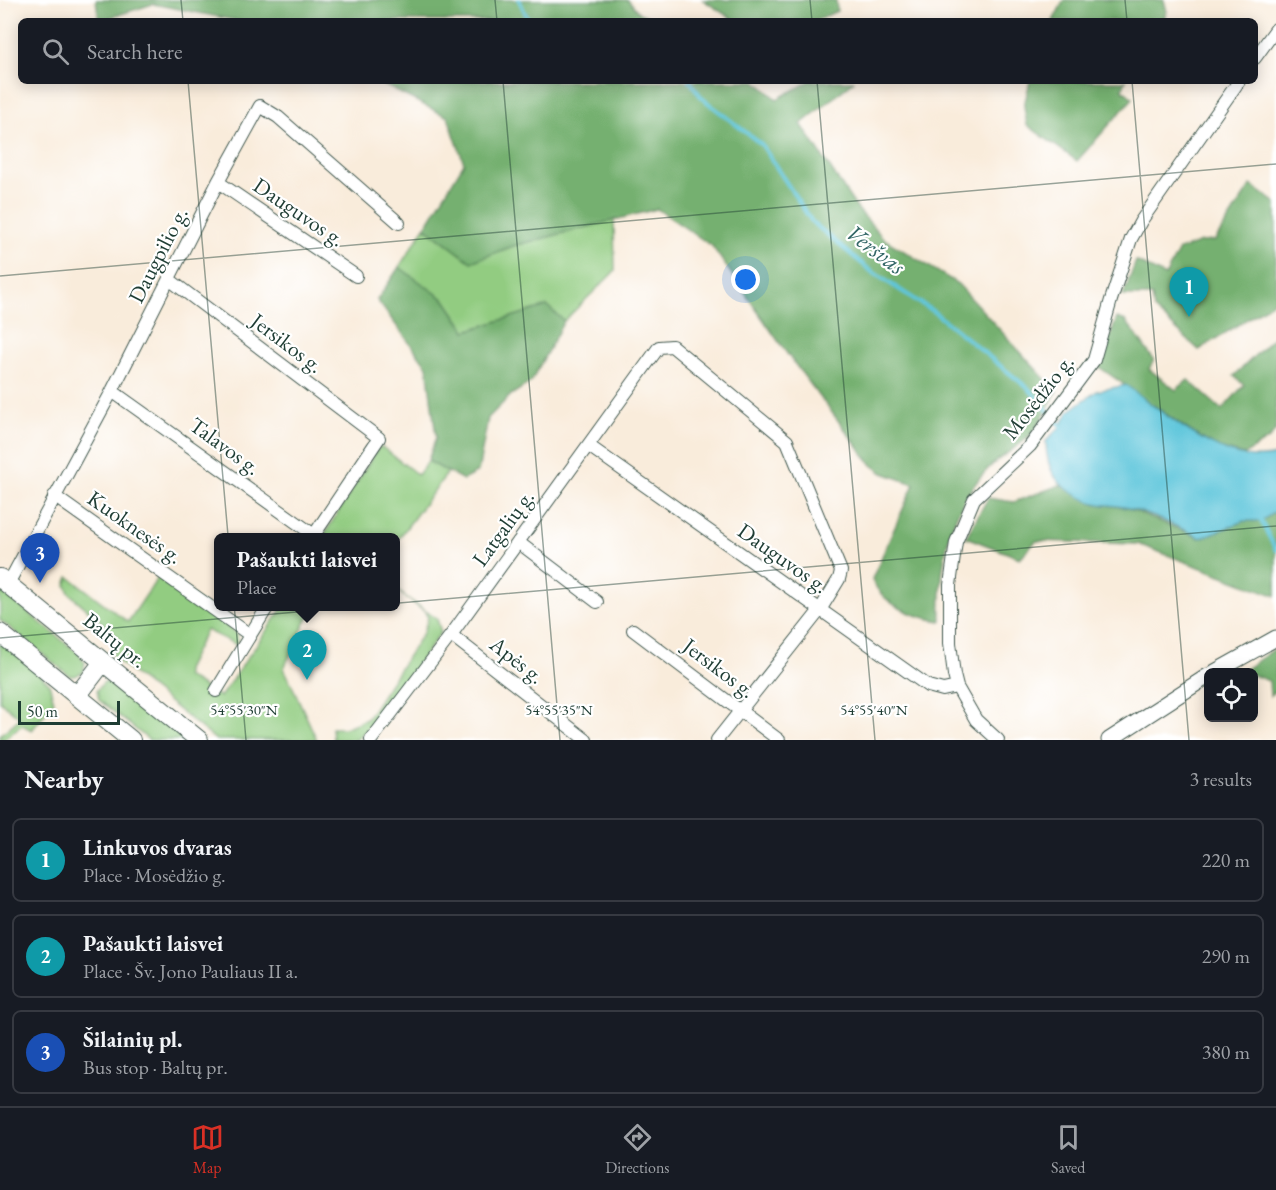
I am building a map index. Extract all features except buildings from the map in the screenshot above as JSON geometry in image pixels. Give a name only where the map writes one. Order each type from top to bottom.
[{"type":"main road","name":"Baltų pr.","points":[[4,581],[199,740]]},
{"type":"main road","points":[[0,633],[131,740]]},
{"type":"main road","points":[[77,696],[103,662]]},
{"type":"street","points":[[1258,54],[1276,29]]},
{"type":"street","name":"Mosėdžio g.","points":[[998,740],[976,720],[957,687],[950,643],[950,585],[956,542],[974,499],[1030,446],[1050,423],[1094,360],[1111,300],[1136,230],[1237,84]]},
{"type":"street","name":"Daugpilio g.","points":[[4,581],[112,391],[218,182],[260,106],[278,117],[399,223]]},
{"type":"street","name":"Dauguvos g.","points":[[218,182],[356,276]]},
{"type":"street","name":"Jersikos g.","points":[[170,280],[379,438],[315,533]]},
{"type":"street","name":"Latgalių g.","points":[[371,740],[451,636],[659,347],[672,346],[787,441],[839,562],[839,579],[820,610]]},
{"type":"street","name":"Talavos g.","points":[[112,391],[309,533]]},
{"type":"street","name":"Dauguvos g.","points":[[589,446],[928,686],[944,690],[957,687]]},
{"type":"street","name":"Kuoknesės g.","points":[[54,496],[214,609]]},
{"type":"street","points":[[518,542],[597,602]]},
{"type":"street","points":[[717,740],[820,610]]},
{"type":"street","name":"Kuoknesės g.","points":[[216,611],[250,635]]},
{"type":"street","points":[[216,691],[265,611]]},
{"type":"street","name":"Jersikos g.","points":[[633,630],[779,740]]},
{"type":"street","name":"Apės g.","points":[[451,636],[586,740]]},
{"type":"street","points":[[1222,668],[1276,638]]},
{"type":"street","points":[[1109,740],[1204,679]]},
{"type":"green space","points":[[96,0],[628,0],[639,13],[651,18],[224,18],[153,4],[109,18],[99,18]]},
{"type":"green space","points":[[703,0],[836,0],[837,11],[822,18],[730,18]]},
{"type":"green space","points":[[1064,0],[1164,0],[1167,12],[1164,18],[1055,18]]},
{"type":"green space","points":[[382,84],[760,84],[777,99],[804,84],[850,84],[801,124],[856,207],[884,239],[958,284],[1057,392],[1034,431],[988,469],[974,485],[963,503],[948,540],[944,559],[941,621],[910,613],[891,603],[883,596],[872,579],[914,484],[883,473],[872,465],[788,355],[712,246],[657,209],[513,246],[471,262],[425,227],[464,163],[448,117]]},
{"type":"green space","points":[[1029,84],[1124,84],[1122,89],[1133,98],[1077,161],[1027,125],[1024,106]]},
{"type":"green space","points":[[1251,185],[1276,203],[1276,297],[1272,303],[1199,350],[1154,309],[1152,296],[1123,296],[1136,261],[1165,276],[1179,250],[1201,242],[1215,241]]},
{"type":"green space","points":[[614,220],[615,271],[564,321],[547,306],[466,331],[445,300],[399,267],[425,227],[471,262],[513,246]]},
{"type":"green space","points":[[399,267],[445,300],[466,331],[547,306],[564,321],[531,382],[511,395],[488,418],[478,472],[463,480],[428,461],[436,437],[427,366],[377,300]]},
{"type":"green space","points":[[1117,318],[1126,321],[1154,360],[1149,369],[1176,390],[1188,380],[1222,410],[1244,385],[1234,376],[1275,336],[1276,320],[1276,430],[1269,439],[1244,455],[1218,448],[1099,367]]},
{"type":"green space","points":[[382,447],[418,475],[428,461],[448,472],[400,537],[400,533],[325,533],[378,448]]},
{"type":"green space","points":[[1060,485],[1092,503],[1128,508],[1200,538],[1244,521],[1261,521],[1276,511],[1276,596],[1138,544],[1036,541],[1020,558],[966,537],[988,498],[1014,502]]},
{"type":"green space","points":[[161,573],[237,634],[237,645],[206,630],[186,670],[186,676],[220,697],[280,611],[314,611],[306,621],[284,668],[317,740],[216,740],[112,656],[120,639],[69,593],[66,585],[69,577],[128,622]]},
{"type":"green space","points":[[0,590],[78,653],[85,663],[83,672],[70,676],[0,620]]},
{"type":"green space","points":[[400,593],[437,619],[441,632],[379,718],[356,740],[333,740],[332,728],[344,728],[367,719],[423,633],[428,618],[425,612]]},
{"type":"green space","points":[[0,641],[49,683],[54,702],[32,730],[22,725],[3,740],[0,740],[0,735],[20,718],[0,701]]},
{"type":"green space","points":[[1276,648],[1276,691],[1270,696],[1269,681],[1258,677],[1258,668],[1247,668]]},
{"type":"green space","points":[[104,682],[114,682],[185,740],[149,740],[99,700],[97,690]]},
{"type":"water","points":[[1126,385],[1196,436],[1216,446],[1237,454],[1257,457],[1276,455],[1276,511],[1261,521],[1244,521],[1201,538],[1137,511],[1091,502],[1063,486],[1052,472],[1046,441],[1060,427],[1069,411],[1097,391]]},
{"type":"waterway","name":"Veršvas","points":[[519,0],[528,18]]},
{"type":"waterway","name":"Veršvas","points":[[692,84],[702,98],[762,145],[812,222],[871,271],[934,312],[1029,389],[1063,428]]},
{"type":"waterway","points":[[1260,519],[1276,550]]},
{"type":"place","name":"Linkuvos dvaras","points":[[1189,317]]},
{"type":"place","name":"Šilainių pl.","points":[[40,583]]},
{"type":"place","name":"Pašaukti laisvei","points":[[307,680]]}]
